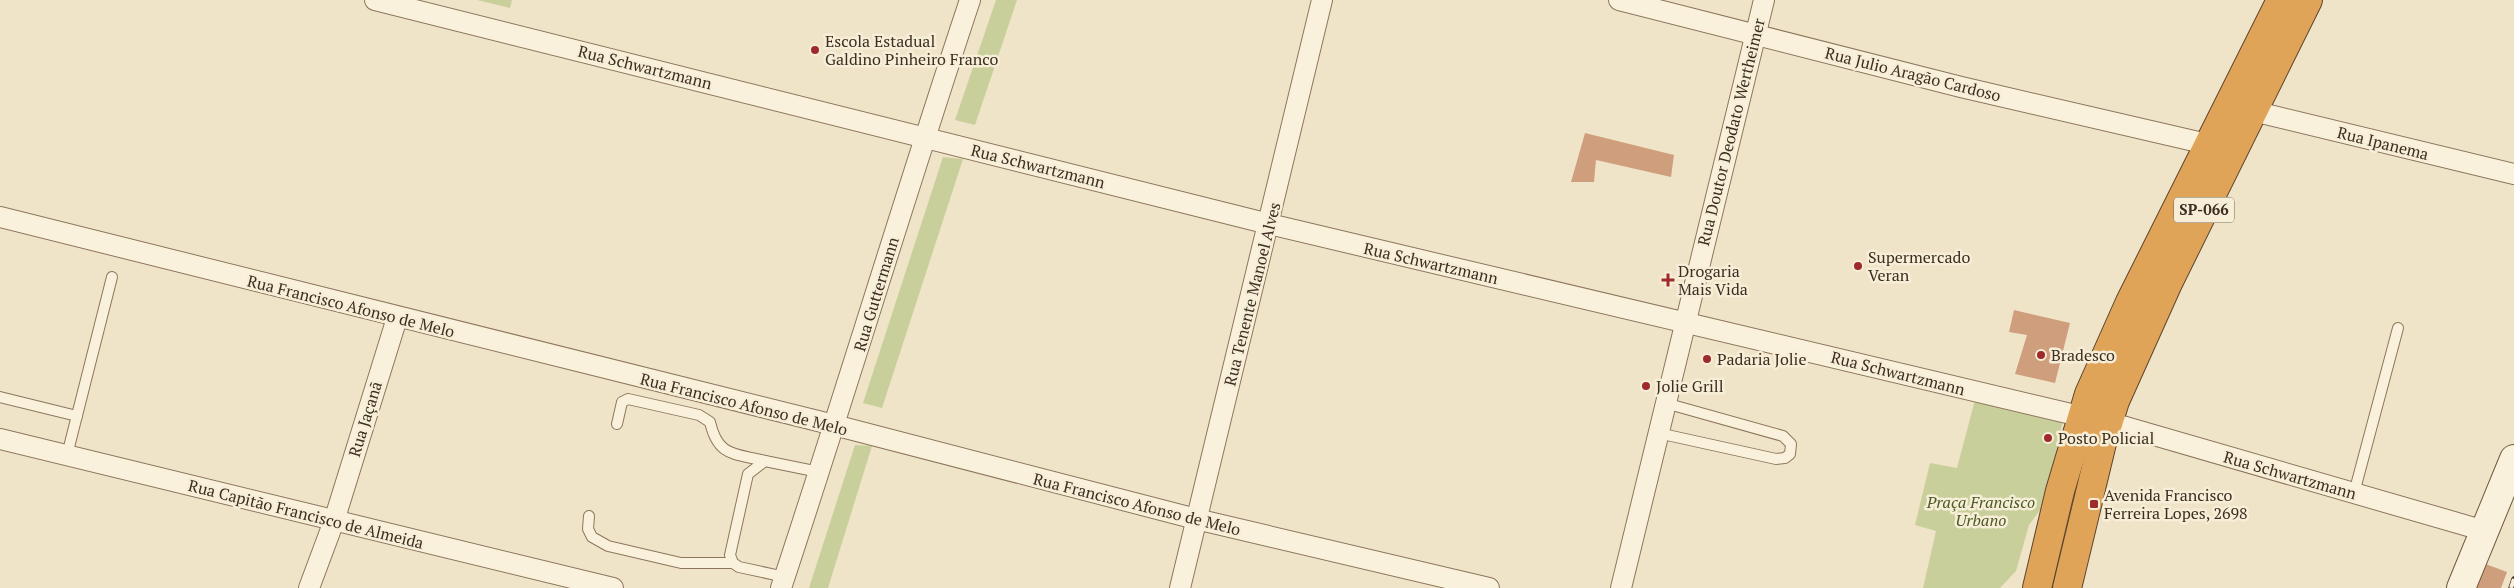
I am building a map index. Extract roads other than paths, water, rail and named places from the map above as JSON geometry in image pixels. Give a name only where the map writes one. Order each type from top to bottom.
[{"type":"highway","name":"SP-066","points":[[2037,588],[2060,491],[2089,394],[2130,302],[2207,144],[2281,0]]},
{"type":"highway","name":"SP-066","points":[[2067,588],[2115,401],[2145,332],[2308,0]]},
{"type":"highway","points":[[2207,144],[2238,141]]},
{"type":"main road","points":[[2461,588],[2514,459]]},
{"type":"street","name":"Rua Schwartzmann","points":[[375,0],[924,136],[1269,224],[2108,423],[2485,531]]},
{"type":"street","name":"Rua Guttermann","points":[[783,582],[834,426],[924,136],[970,0]]},
{"type":"street","name":"Rua Tenente Manoel Alves","points":[[1180,588],[1322,0]]},
{"type":"street","name":"Rua Julio Aragão Cardoso","points":[[1619,0],[1961,88],[2207,144]]},
{"type":"street","name":"Rua Doutor Deodato Wertheimer","points":[[1621,588],[1684,322],[1764,0]]},
{"type":"street","name":"Rua Ipanema","points":[[2253,111],[2514,174]]},
{"type":"street","name":"Rua Francisco Afonso de Melo","points":[[0,217],[834,426],[1196,519],[1489,588]]},
{"type":"street","name":"Rua Jaçanã","points":[[309,588],[334,521],[397,318]]},
{"type":"street","name":"Rua Capitão Francisco de Almeida","points":[[0,439],[613,588]]},
{"type":"lane","points":[[67,455],[112,277]]},
{"type":"lane","points":[[2354,493],[2398,328]]},
{"type":"lane","points":[[0,397],[77,416]]},
{"type":"lane","points":[[617,424],[622,402],[628,399],[699,415],[710,422],[714,439],[722,449],[765,461],[819,472]]},
{"type":"lane","points":[[1658,433],[1776,459],[1785,458],[1790,454],[1791,444],[1783,436],[1665,403]]},
{"type":"lane","points":[[733,563],[730,555],[748,474],[757,465],[765,461]]},
{"type":"lane","points":[[589,516],[588,529],[592,537],[608,546],[680,563],[733,563],[739,567],[783,582]]},
{"type":"railway","points":[[2511,588],[2514,579]]},
{"type":"place","name":"Escola Estadual Galdino Pinheiro Franco","points":[[815,50]]},
{"type":"place","name":"Supermercado Veran","points":[[1858,266]]},
{"type":"place","name":"Drogaria Mais Vida","points":[[1668,280]]},
{"type":"place","name":"Bradesco","points":[[2041,355]]},
{"type":"place","name":"Padaria Jolie","points":[[1707,359]]},
{"type":"place","name":"Jolie Grill","points":[[1646,386]]},
{"type":"place","name":"Posto Policial","points":[[2048,438]]},
{"type":"place","name":"Avenida Francisco Ferreira Lopes, 2698","points":[[2094,504]]},
{"type":"park label","name":"Praça Francisco Urbano","points":[[1981,511]]}]
